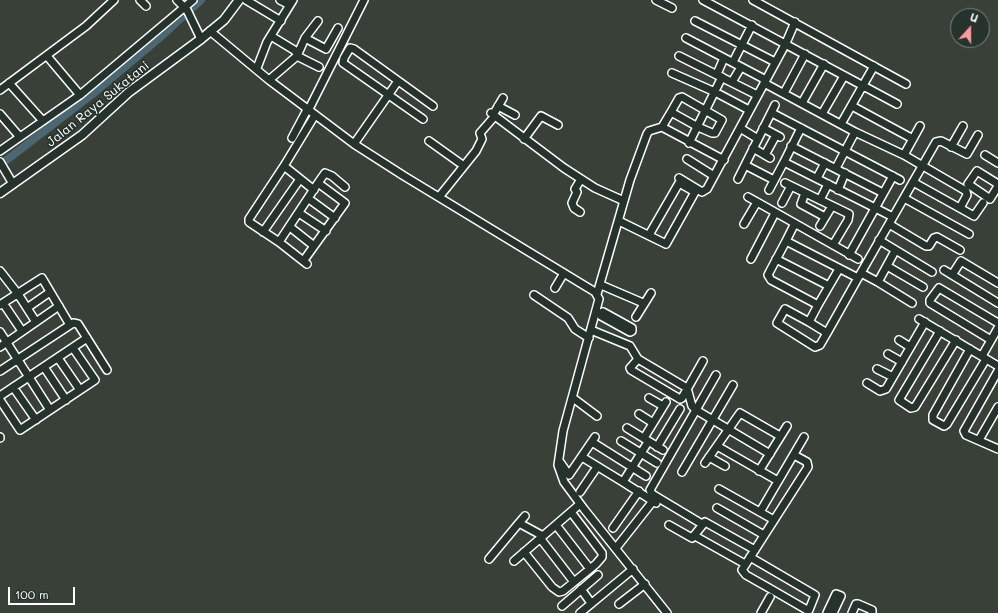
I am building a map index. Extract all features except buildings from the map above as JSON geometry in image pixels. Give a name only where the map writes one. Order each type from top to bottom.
[{"type":"main road","name":"Jalan Raya Sukatani","points":[[0,193],[82,135],[129,92],[201,39],[224,20],[239,0]]},
{"type":"street","points":[[0,90],[86,26],[114,0]]},
{"type":"street","points":[[140,0],[146,6]]},
{"type":"street","points":[[177,0],[186,8],[195,22],[201,39]]},
{"type":"street","points":[[0,150],[80,95],[194,0]]},
{"type":"street","points":[[246,0],[281,21]]},
{"type":"street","points":[[257,68],[264,47],[292,3],[280,0]]},
{"type":"street","points":[[292,138],[309,109],[364,0]]},
{"type":"street","points":[[656,0],[672,8]]},
{"type":"street","points":[[703,0],[786,43],[897,104]]},
{"type":"street","points":[[753,0],[906,84]]},
{"type":"street","points":[[269,80],[297,55],[305,38],[318,21]]},
{"type":"street","points":[[695,21],[775,62]]},
{"type":"street","points":[[679,178],[702,192],[706,189],[724,160],[749,110],[786,43],[795,22]]},
{"type":"street","points":[[733,62],[752,25]]},
{"type":"street","points":[[305,38],[326,49],[338,28]]},
{"type":"street","points":[[210,31],[257,68],[269,80],[354,144],[589,287],[597,294],[599,299],[598,312],[591,330],[563,431],[558,465],[564,482],[580,504],[667,613]]},
{"type":"street","points":[[271,36],[297,55],[319,67]]},
{"type":"street","points":[[686,38],[733,62],[784,93],[855,132],[904,155],[966,190],[967,195],[960,208]]},
{"type":"street","points":[[422,119],[343,64],[344,58],[350,48],[354,49],[433,106]]},
{"type":"street","points":[[784,93],[806,54]]},
{"type":"street","points":[[47,56],[80,95]]},
{"type":"street","points":[[679,56],[758,95]]},
{"type":"street","points":[[690,142],[715,92],[724,58]]},
{"type":"street","points":[[802,103],[824,64]]},
{"type":"street","points":[[841,124],[874,66]]},
{"type":"street","points":[[732,82],[740,67]]},
{"type":"street","points":[[672,73],[715,92],[749,110]]},
{"type":"street","points":[[822,114],[844,76]]},
{"type":"street","points":[[354,144],[398,80]]},
{"type":"street","points":[[9,83],[43,121]]},
{"type":"street","points":[[597,294],[601,285],[624,201],[649,131],[662,127],[679,98],[682,97],[720,117],[721,123],[715,133],[698,127],[671,112]]},
{"type":"street","points":[[439,197],[480,143],[480,133],[504,98]]},
{"type":"street","points":[[738,179],[775,105]]},
{"type":"street","points":[[498,106],[515,115]]},
{"type":"street","points":[[852,106],[913,139]]},
{"type":"street","points":[[772,113],[900,180]]},
{"type":"street","points":[[0,114],[19,136]]},
{"type":"street","points":[[315,115],[284,166],[248,219],[249,222],[280,242],[306,262],[314,246],[345,203],[318,183]]},
{"type":"street","points":[[493,115],[581,179],[595,188],[624,201]]},
{"type":"street","points":[[524,139],[541,116],[558,125]]},
{"type":"street","points":[[904,155],[920,126]]},
{"type":"street","points":[[951,147],[962,126]]},
{"type":"street","points":[[662,127],[724,160]]},
{"type":"street","points":[[740,128],[758,138]]},
{"type":"street","points":[[753,148],[768,156],[778,136],[763,128]]},
{"type":"street","points":[[769,190],[801,128]]},
{"type":"street","points":[[836,168],[855,132]]},
{"type":"street","points":[[827,333],[785,309],[777,323],[815,347],[820,345],[827,333],[879,240],[936,142],[941,141],[967,154],[978,136]]},
{"type":"street","points":[[429,141],[464,166]]},
{"type":"street","points":[[791,146],[883,193]]},
{"type":"street","points":[[985,155],[998,163]]},
{"type":"street","points":[[687,159],[714,176]]},
{"type":"street","points":[[0,162],[13,184]]},
{"type":"street","points":[[784,162],[893,217]]},
{"type":"street","points":[[817,178],[825,163]]},
{"type":"street","points":[[745,165],[774,180]]},
{"type":"street","points":[[284,166],[314,190]]},
{"type":"street","points":[[977,171],[998,185],[995,196],[990,199],[970,186],[968,182],[977,171]]},
{"type":"street","points":[[280,242],[326,173],[346,187]]},
{"type":"street","points":[[838,190],[845,173]]},
{"type":"street","points":[[849,255],[893,176]]},
{"type":"street","points":[[263,232],[300,179]]},
{"type":"street","points":[[580,212],[572,205],[576,192],[575,189],[581,179]]},
{"type":"street","points":[[913,182],[976,218],[983,203]]},
{"type":"street","points":[[619,221],[666,244],[695,192],[679,183],[649,235]]},
{"type":"street","points":[[782,203],[788,184],[847,213],[849,216],[833,245]]},
{"type":"street","points":[[820,200],[828,184]]},
{"type":"street","points":[[805,193],[801,204],[825,217]]},
{"type":"street","points":[[748,197],[794,225],[858,259]]},
{"type":"street","points":[[309,198],[335,218]]},
{"type":"street","points":[[904,198],[970,234]]},
{"type":"street","points":[[744,224],[757,202]]},
{"type":"street","points":[[820,226],[832,206]]},
{"type":"street","points":[[299,213],[326,231]]},
{"type":"street","points":[[751,259],[775,213]]},
{"type":"street","points":[[889,224],[926,246],[929,246],[934,238],[937,237],[960,250]]},
{"type":"street","points":[[794,225],[768,275],[771,280],[818,305]]},
{"type":"street","points":[[290,227],[314,246]]},
{"type":"street","points":[[879,240],[932,272]]},
{"type":"street","points":[[786,241],[839,269],[878,282],[912,303]]},
{"type":"street","points":[[878,282],[895,251]]},
{"type":"street","points":[[776,259],[829,286]]},
{"type":"street","points":[[952,275],[961,261],[998,283]]},
{"type":"street","points":[[887,266],[923,287]]},
{"type":"street","points":[[809,322],[839,269]]},
{"type":"street","points":[[944,270],[998,303]]},
{"type":"street","points":[[0,271],[2,280],[18,294],[36,322]]},
{"type":"street","points":[[554,288],[564,272]]},
{"type":"street","points":[[22,331],[2,304],[42,278],[70,324]]},
{"type":"street","points":[[601,285],[643,303]]},
{"type":"street","points":[[991,340],[930,303],[930,300],[939,288],[998,323]]},
{"type":"street","points":[[27,308],[50,292]]},
{"type":"street","points":[[636,317],[650,293]]},
{"type":"street","points":[[534,295],[568,318],[575,329],[589,338]]},
{"type":"street","points":[[0,347],[59,306]]},
{"type":"street","points":[[867,383],[880,391],[884,391],[902,362],[922,320],[998,366]]},
{"type":"street","points":[[0,371],[73,323],[78,324],[107,370]]},
{"type":"street","points":[[970,349],[933,415],[933,420],[944,426],[947,424],[984,357],[998,328]]},
{"type":"street","points":[[591,330],[630,346],[638,359],[687,388],[692,406],[696,410],[770,454]]},
{"type":"street","points":[[940,331],[899,400],[900,402],[911,408],[915,407],[956,340]]},
{"type":"street","points":[[0,332],[50,410]]},
{"type":"street","points":[[0,396],[87,338]]},
{"type":"street","points":[[899,340],[910,347]]},
{"type":"street","points":[[0,400],[20,430],[95,380],[72,348]]},
{"type":"street","points":[[888,354],[902,362]]},
{"type":"street","points":[[58,358],[80,390]]},
{"type":"street","points":[[638,359],[631,366],[631,370],[676,397],[682,398],[704,361]]},
{"type":"street","points":[[44,367],[66,400]]},
{"type":"street","points":[[877,369],[893,377]]},
{"type":"street","points":[[998,371],[965,428],[966,435],[998,449]]},
{"type":"street","points":[[716,375],[668,456],[650,492],[702,524],[705,522],[755,550]]},
{"type":"street","points":[[682,472],[733,385]]},
{"type":"street","points":[[13,387],[36,420]]},
{"type":"street","points":[[572,398],[597,416]]},
{"type":"street","points":[[623,482],[641,453],[653,423],[664,404],[649,398]]},
{"type":"street","points":[[979,440],[998,407]]},
{"type":"street","points":[[627,428],[660,449],[680,409]]},
{"type":"street","points":[[725,466],[707,460],[738,415],[742,413],[780,436]]},
{"type":"street","points":[[639,414],[653,423]]},
{"type":"street","points":[[759,471],[787,426]]},
{"type":"street","points":[[760,512],[804,437]]},
{"type":"street","points":[[558,460],[569,475],[594,440],[646,476]]},
{"type":"street","points":[[620,442],[657,463]]},
{"type":"street","points":[[716,446],[778,481]]},
{"type":"street","points":[[750,557],[815,594],[809,610],[806,610],[746,575],[742,570],[745,564],[774,520],[808,464],[794,454]]},
{"type":"street","points":[[582,457],[654,502],[616,548]]},
{"type":"street","points":[[580,492],[597,467]]},
{"type":"street","points":[[719,489],[774,520]]},
{"type":"street","points":[[613,528],[638,491]]},
{"type":"street","points":[[514,560],[580,504]]},
{"type":"street","points":[[717,508],[764,535]]},
{"type":"street","points":[[524,552],[557,592],[561,592],[601,560],[602,553],[571,512]]},
{"type":"street","points":[[490,559],[525,516]]},
{"type":"street","points":[[519,524],[541,537],[574,582]]},
{"type":"street","points":[[695,536],[702,524]]},
{"type":"street","points":[[556,525],[590,569]]},
{"type":"street","points":[[669,525],[692,538],[695,536],[745,564]]},
{"type":"street","points":[[580,613],[633,569]]},
{"type":"street","points":[[562,606],[598,575]]},
{"type":"street","points":[[619,604],[645,584]]},
{"type":"street","points":[[581,589],[591,603]]},
{"type":"street","points":[[827,613],[836,594],[841,596],[833,613]]},
{"type":"street","points":[[761,613],[770,597]]},
{"type":"street","points":[[852,613],[856,604],[858,604],[872,610],[872,613]]},
{"type":"waterway","points":[[0,165],[95,92],[157,40],[201,0]]}]
